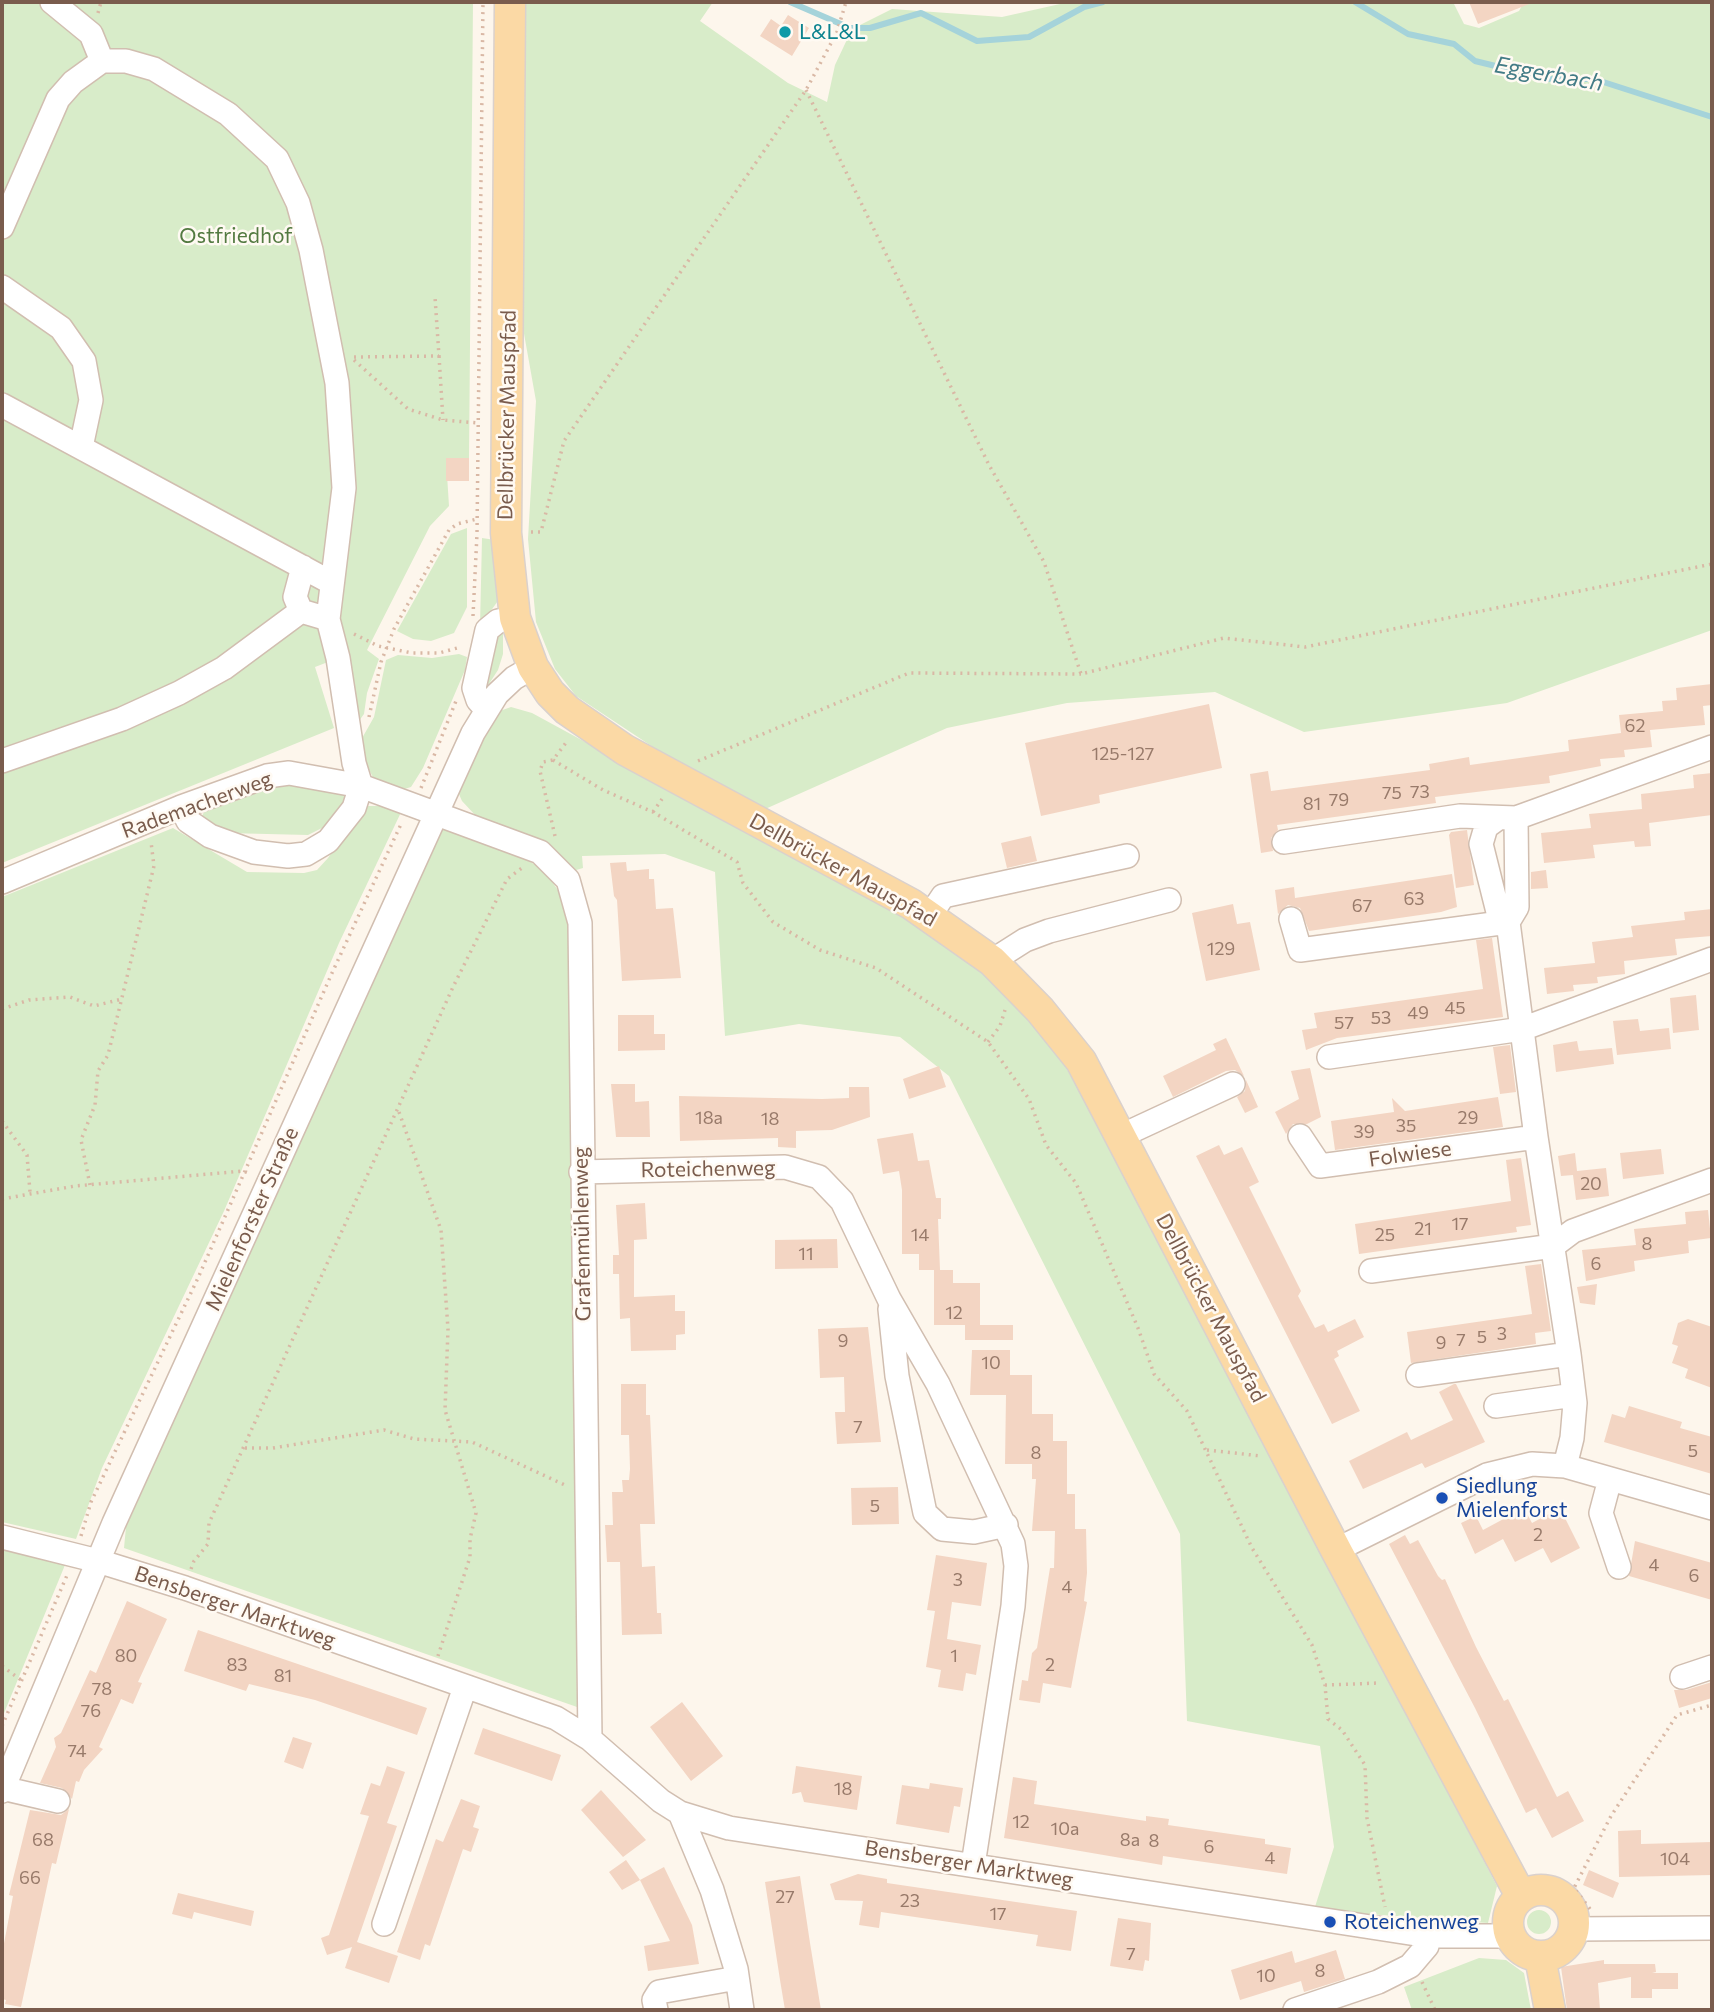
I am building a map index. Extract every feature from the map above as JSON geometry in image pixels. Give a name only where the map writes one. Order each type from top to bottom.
[{"type":"main road","name":"Dellbrücker Mauspfad","points":[[510,2],[506,533],[516,618],[533,667],[550,693],[567,710],[625,750],[911,904],[992,961],[1082,1061],[1336,1550],[1521,1896]]},
{"type":"main road","points":[[1543,1890],[1554,1892],[1586,1920],[1562,1949],[1540,1957],[1522,1951],[1510,1936],[1508,1914],[1521,1896],[1543,1890]]},
{"type":"main road","points":[[1540,1957],[1550,2010]]},
{"type":"street","points":[[52,2],[91,34],[102,61]]},
{"type":"street","points":[[2,227],[58,99],[73,82],[102,61],[126,61],[154,69],[228,114],[276,159],[298,203],[342,357],[344,488],[328,619],[354,763],[361,786],[354,808],[328,841],[306,854],[288,856],[254,852],[210,836],[188,821],[181,807]]},
{"type":"street","points":[[2,287],[61,328],[84,361],[91,400],[81,447]]},
{"type":"street","points":[[2,405],[331,582]]},
{"type":"street","points":[[301,611],[295,597],[303,567]]},
{"type":"street","points":[[301,611],[328,619]]},
{"type":"street","points":[[2,761],[122,719],[179,692],[224,668],[301,611]]},
{"type":"street","points":[[486,709],[478,700],[474,688],[487,630],[498,621],[516,618]]},
{"type":"street","name":"Mielenforster Straße","points":[[2,1790],[98,1561],[486,709],[514,678],[533,667]]},
{"type":"street","points":[[1565,1466],[1572,1438],[1574,1395],[1569,1354],[1536,1137],[1508,922],[1498,912],[1481,844],[1486,827],[1712,747]]},
{"type":"street","name":"Rademacherweg","points":[[2,881],[181,807],[267,776],[289,773],[361,786],[437,813]]},
{"type":"street","points":[[437,813],[540,852],[554,866]]},
{"type":"street","points":[[1284,842],[1460,816],[1506,819]]},
{"type":"street","points":[[1506,819],[1517,907],[1508,922]]},
{"type":"street","points":[[929,917],[943,896],[1127,856]]},
{"type":"street","name":"Grafenmühlenweg","points":[[554,866],[568,880],[580,923],[590,1739]]},
{"type":"street","points":[[992,961],[1025,940],[1049,931],[1169,900]]},
{"type":"street","points":[[1292,919],[1300,950],[1508,922]]},
{"type":"street","points":[[1329,1057],[1522,1029],[1712,959]]},
{"type":"street","points":[[1121,1136],[1233,1084]]},
{"type":"street","name":"Folwiese","points":[[1300,1136],[1320,1166],[1536,1137]]},
{"type":"street","name":"Roteichenweg","points":[[581,1172],[785,1167],[819,1177],[842,1201],[889,1299],[938,1384],[1006,1525],[1016,1566],[1013,1606],[973,1865]]},
{"type":"street","points":[[1371,1271],[1553,1246],[1573,1231],[1712,1180]]},
{"type":"street","name":"Roteichenweg","points":[[889,1299],[897,1376],[925,1513],[942,1528],[974,1532],[1006,1525]]},
{"type":"street","points":[[1418,1375],[1569,1354]]},
{"type":"street","points":[[1496,1406],[1574,1395]]},
{"type":"street","points":[[1336,1550],[1487,1475],[1532,1464],[1565,1466],[1712,1508]]},
{"type":"street","points":[[1610,1479],[1601,1513],[1619,1567]]},
{"type":"street","name":"Bensberger Marktweg","points":[[2,1537],[98,1561],[185,1588],[556,1718],[590,1739],[662,1801],[680,1813],[729,1828],[1429,1936],[1510,1936]]},
{"type":"street","points":[[1682,1677],[1712,1667]]},
{"type":"street","points":[[384,1924],[465,1687]]},
{"type":"street","points":[[2,1790],[58,1801]]},
{"type":"street","points":[[680,1813],[712,1890],[737,1978],[742,2010]]},
{"type":"street","points":[[1586,1920],[1712,1928]]},
{"type":"street","points":[[1295,2010],[1378,1982],[1410,1966],[1427,1946],[1429,1936]]},
{"type":"street","points":[[656,2010],[654,2000],[659,1992],[737,1978]]},
{"type":"path","points":[[473,625],[477,519],[483,2]]},
{"type":"path","points":[[541,532],[564,441],[806,90],[837,32],[846,2]]},
{"type":"path","points":[[806,90],[989,466],[1044,562],[1081,674]]},
{"type":"path","points":[[435,297],[443,420]]},
{"type":"path","points":[[342,357],[439,356]]},
{"type":"path","points":[[342,357],[408,409],[443,420],[478,423]]},
{"type":"path","points":[[350,738],[372,710],[386,648],[449,530],[477,519]]},
{"type":"path","points":[[694,764],[701,758],[909,673],[1081,674],[1224,638],[1305,648],[1712,564]]},
{"type":"path","points":[[328,619],[386,648],[425,654],[464,645]]},
{"type":"path","points":[[2,1726],[75,1556],[91,1502],[198,1278],[380,865],[435,758],[460,692]]},
{"type":"path","points":[[185,1588],[194,1561],[208,1544],[209,1523],[453,987],[507,878],[527,864],[554,866],[553,822],[540,771],[543,761],[553,760],[603,790],[653,813],[737,862],[743,883],[773,922],[820,950],[876,968],[988,1042],[1029,1099],[1046,1144],[1076,1183],[1138,1328],[1154,1374],[1186,1411],[1207,1450],[1227,1502],[1312,1645],[1325,1685],[1328,1719],[1342,1730],[1365,1765],[1367,1818],[1388,1930]]},
{"type":"path","points":[[90,1185],[81,1140],[95,1105],[98,1071],[108,1055],[154,866],[154,818]]},
{"type":"path","points":[[988,1042],[999,1026],[1014,984]]},
{"type":"path","points":[[2,1009],[29,1000],[70,997],[94,1006],[121,999]]},
{"type":"path","points":[[398,1110],[441,1230],[448,1329],[445,1410],[475,1513],[470,1557],[431,1675]]},
{"type":"path","points":[[2,1121],[27,1155],[30,1192]]},
{"type":"path","points":[[2,1199],[30,1192],[90,1185],[243,1171],[269,1183]]},
{"type":"path","points":[[244,1448],[273,1448],[384,1430],[414,1439],[472,1442],[568,1486],[587,1487]]},
{"type":"path","points":[[1207,1450],[1290,1459]]},
{"type":"path","points":[[2,1666],[21,1680]]},
{"type":"path","points":[[1325,1685],[1406,1683]]},
{"type":"path","points":[[1586,1920],[1591,1910],[1574,1888],[1611,1816],[1677,1716],[1712,1705]]},
{"type":"path","points":[[1410,1966],[1425,1988],[1435,2010]]},
{"type":"green space","name":"Ostfriedhof","points":[[2,2],[473,2],[469,458],[446,459],[449,506],[430,526],[367,650],[379,659],[367,693],[364,714],[356,725],[341,657],[315,667],[334,728],[2,863]]},
{"type":"green space","points":[[521,2],[713,2],[700,21],[788,83],[827,102],[835,65],[852,29],[892,9],[1002,17],[1069,2],[1453,2],[1464,24],[1479,28],[1519,11],[1524,2],[1712,2],[1712,630],[1507,703],[1304,732],[1215,692],[1067,703],[947,728],[754,814],[576,696],[555,669],[536,622],[528,539],[536,401],[523,328],[517,116]]},
{"type":"green space","points":[[467,528],[467,607],[454,633],[431,641],[413,639],[397,631],[451,534]]},
{"type":"green space","points":[[482,538],[495,540],[500,598],[480,626]]},
{"type":"green space","points":[[503,632],[503,654],[498,670],[485,690],[497,634]]},
{"type":"green space","points":[[459,654],[467,657],[465,670],[423,768],[411,787],[401,790],[375,781],[366,764],[361,740],[374,717],[386,660],[398,655],[432,658]]},
{"type":"green space","points":[[511,707],[532,713],[883,904],[968,958],[1007,992],[1065,1066],[1091,1110],[1497,1886],[1488,1923],[1314,1910],[1334,1847],[1320,1746],[1187,1721],[1180,1534],[949,1076],[900,1037],[799,1024],[725,1036],[715,872],[665,854],[582,856],[583,868],[566,873],[476,816],[462,801],[458,792],[494,713]]},
{"type":"green space","points":[[285,781],[351,790],[348,802],[330,824],[308,835],[226,833],[201,818],[204,812]]},
{"type":"green space","points":[[368,806],[404,806],[339,943],[224,1211],[102,1468],[76,1539],[2,1522],[2,897],[173,828],[247,872],[304,873],[317,870],[361,810]]},
{"type":"green space","points":[[446,826],[491,839],[544,870],[564,899],[568,925],[577,1707],[124,1548],[126,1527],[440,830]]},
{"type":"green space","points":[[2,1550],[65,1565],[2,1718]]},
{"type":"green space","points":[[1539,1910],[1550,1917],[1551,1922],[1544,1933],[1539,1934],[1528,1927],[1527,1922],[1534,1911]]},
{"type":"green space","points":[[1479,1958],[1506,1960],[1524,1973],[1531,2010],[1412,2010],[1404,1987]]},
{"type":"building","points":[[1469,2],[1532,2],[1532,3],[1478,24]]},
{"type":"building","name":"L&L&L","points":[[788,15],[809,28],[792,56],[760,36],[771,19],[781,26]]},
{"type":"building","points":[[446,458],[469,458],[469,481],[446,481]]},
{"type":"building","points":[[1712,684],[1712,705],[1703,706],[1705,725],[1650,730],[1652,747],[1624,750],[1625,757],[1600,759],[1601,766],[1549,776],[1550,783],[1435,797],[1436,803],[1277,825],[1278,830],[1271,838],[1273,851],[1261,853],[1250,774],[1268,771],[1271,791],[1430,770],[1429,764],[1469,757],[1470,765],[1569,751],[1568,740],[1621,733],[1619,715],[1663,711],[1662,701],[1677,700],[1676,688]]},
{"type":"building","points":[[1209,704],[1222,768],[1099,795],[1100,803],[1041,816],[1025,743]]},
{"type":"building","points":[[1712,773],[1712,815],[1649,823],[1651,846],[1635,847],[1634,841],[1593,845],[1595,858],[1544,863],[1541,833],[1591,828],[1589,814],[1642,809],[1641,794],[1694,788],[1693,775]]},
{"type":"building","points":[[1467,830],[1474,885],[1456,888],[1449,835],[1451,832]]},
{"type":"building","points":[[1031,836],[1037,861],[1007,868],[1001,843]]},
{"type":"building","points":[[626,862],[627,871],[649,869],[649,879],[654,879],[656,909],[673,908],[681,978],[622,981],[617,900],[614,896],[610,863]]},
{"type":"building","points":[[1546,870],[1548,888],[1531,889],[1531,872]]},
{"type":"building","points":[[1452,874],[1457,907],[1441,912],[1309,931],[1300,908],[1288,905],[1278,914],[1275,890],[1294,887],[1295,898]]},
{"type":"building","points":[[1233,904],[1237,924],[1250,922],[1260,970],[1206,981],[1192,913]]},
{"type":"building","points":[[1712,909],[1712,936],[1675,939],[1677,955],[1624,961],[1625,974],[1597,977],[1598,983],[1573,985],[1574,991],[1547,994],[1544,968],[1595,963],[1592,942],[1633,937],[1631,926],[1685,920],[1684,912]]},
{"type":"building","points":[[1492,938],[1503,1017],[1337,1038],[1306,1050],[1302,1030],[1317,1028],[1314,1013],[1483,989],[1476,940]]},
{"type":"building","points":[[1696,995],[1699,1030],[1673,1033],[1670,998]]},
{"type":"building","points":[[618,1015],[654,1015],[654,1034],[665,1034],[665,1050],[618,1051]]},
{"type":"building","points":[[1638,1019],[1640,1031],[1669,1028],[1671,1049],[1617,1055],[1613,1021]]},
{"type":"building","points":[[1226,1038],[1244,1076],[1235,1070],[1226,1071],[1173,1097],[1163,1076],[1216,1050],[1213,1044]]},
{"type":"building","points":[[1577,1041],[1579,1051],[1612,1048],[1614,1064],[1556,1072],[1553,1045]]},
{"type":"building","points":[[1510,1045],[1516,1092],[1500,1094],[1493,1047]]},
{"type":"building","points":[[939,1066],[946,1087],[909,1099],[903,1079]]},
{"type":"building","points":[[1310,1068],[1321,1117],[1307,1124],[1293,1124],[1286,1134],[1275,1112],[1299,1099],[1291,1071]]},
{"type":"building","points":[[1246,1080],[1258,1107],[1245,1113],[1237,1097],[1245,1091]]},
{"type":"building","points":[[611,1084],[635,1084],[635,1102],[649,1101],[650,1137],[616,1137]]},
{"type":"building","points":[[849,1087],[869,1087],[870,1117],[832,1130],[796,1131],[796,1148],[778,1147],[778,1138],[680,1141],[679,1096],[849,1098]]},
{"type":"building","points":[[1498,1097],[1503,1127],[1335,1150],[1331,1121],[1394,1112],[1392,1098],[1405,1111]]},
{"type":"building","points":[[913,1133],[918,1161],[929,1160],[936,1198],[941,1198],[941,1219],[938,1219],[940,1270],[919,1270],[919,1254],[902,1254],[902,1190],[899,1171],[883,1174],[877,1139]]},
{"type":"building","points":[[1219,1145],[1224,1155],[1242,1147],[1259,1182],[1249,1187],[1301,1291],[1298,1296],[1315,1328],[1324,1324],[1328,1332],[1355,1319],[1364,1337],[1337,1351],[1339,1356],[1334,1359],[1360,1411],[1332,1424],[1196,1156]]},
{"type":"building","points":[[1661,1149],[1664,1174],[1623,1179],[1620,1153]]},
{"type":"building","points":[[1575,1153],[1577,1171],[1606,1168],[1609,1196],[1576,1200],[1573,1175],[1561,1176],[1558,1156]]},
{"type":"building","points":[[1521,1158],[1531,1225],[1516,1227],[1517,1232],[1359,1254],[1355,1224],[1511,1201],[1506,1160]]},
{"type":"building","points":[[645,1203],[647,1239],[634,1240],[634,1297],[675,1295],[675,1311],[685,1311],[685,1334],[676,1335],[676,1350],[631,1351],[630,1318],[620,1319],[619,1274],[613,1274],[613,1255],[619,1255],[616,1205]]},
{"type":"building","points":[[1708,1210],[1711,1238],[1688,1241],[1689,1253],[1634,1261],[1635,1271],[1586,1281],[1582,1250],[1636,1245],[1634,1229],[1686,1224],[1685,1212]]},
{"type":"building","points":[[837,1239],[838,1268],[775,1269],[775,1240]]},
{"type":"building","points":[[1541,1264],[1551,1331],[1535,1333],[1536,1344],[1411,1363],[1407,1332],[1532,1314],[1525,1266]]},
{"type":"building","points":[[934,1270],[953,1270],[953,1283],[980,1283],[980,1325],[1013,1325],[1013,1340],[965,1340],[965,1325],[934,1325]]},
{"type":"building","points":[[1597,1284],[1595,1305],[1580,1303],[1577,1287]]},
{"type":"building","points":[[1688,1319],[1712,1327],[1712,1388],[1685,1378],[1688,1369],[1672,1363],[1678,1346],[1672,1344],[1678,1323]]},
{"type":"building","points":[[868,1327],[881,1442],[837,1444],[835,1412],[845,1412],[844,1377],[820,1378],[818,1329]]},
{"type":"building","points":[[972,1350],[1010,1350],[1010,1375],[1032,1375],[1032,1414],[1053,1414],[1053,1441],[1067,1441],[1067,1494],[1075,1494],[1075,1529],[1086,1529],[1087,1573],[1084,1601],[1087,1602],[1071,1688],[1043,1683],[1040,1703],[1019,1700],[1022,1680],[1028,1681],[1032,1653],[1037,1648],[1050,1568],[1054,1568],[1055,1531],[1032,1531],[1036,1479],[1032,1479],[1032,1464],[1005,1464],[1006,1395],[970,1395]]},
{"type":"building","points":[[621,1384],[646,1384],[655,1524],[640,1524],[642,1567],[655,1566],[657,1613],[661,1613],[662,1634],[622,1635],[620,1562],[607,1562],[605,1525],[613,1525],[612,1492],[623,1492],[622,1480],[629,1480],[630,1469],[629,1435],[621,1435]]},
{"type":"building","points":[[1454,1384],[1485,1442],[1425,1468],[1422,1463],[1363,1489],[1349,1461],[1407,1432],[1411,1440],[1453,1420],[1439,1392]]},
{"type":"building","points":[[1629,1406],[1682,1422],[1680,1428],[1712,1437],[1712,1474],[1604,1442],[1612,1414],[1625,1418]]},
{"type":"building","points":[[898,1487],[899,1524],[852,1525],[851,1488]]},
{"type":"building","points":[[1524,1508],[1532,1523],[1560,1508],[1580,1548],[1551,1563],[1543,1548],[1515,1562],[1503,1539],[1475,1554],[1461,1523],[1476,1516],[1483,1530]]},
{"type":"building","points":[[1405,1535],[1410,1544],[1418,1540],[1438,1576],[1442,1580],[1445,1579],[1476,1647],[1504,1701],[1508,1699],[1557,1797],[1568,1791],[1584,1821],[1552,1838],[1536,1808],[1526,1813],[1475,1708],[1389,1544]]},
{"type":"building","points":[[1635,1541],[1712,1563],[1712,1600],[1629,1576]]},
{"type":"building","points":[[936,1555],[987,1563],[981,1606],[952,1602],[947,1639],[981,1645],[976,1675],[966,1673],[963,1691],[938,1687],[941,1670],[926,1667],[935,1611],[927,1610]]},
{"type":"building","points":[[127,1601],[167,1619],[138,1682],[142,1683],[133,1704],[121,1699],[99,1747],[103,1749],[84,1770],[79,1782],[76,1781],[72,1799],[62,1788],[40,1783],[56,1747],[54,1738],[61,1733],[90,1670],[96,1673]]},
{"type":"building","points":[[198,1630],[427,1708],[417,1735],[315,1700],[249,1684],[246,1691],[184,1671]]},
{"type":"building","points":[[1712,1682],[1712,1698],[1679,1708],[1674,1690],[1686,1690]]},
{"type":"building","points":[[682,1702],[723,1756],[691,1781],[650,1727]]},
{"type":"building","points":[[483,1728],[561,1755],[552,1781],[474,1754]]},
{"type":"building","points":[[293,1737],[312,1743],[303,1769],[284,1762]]},
{"type":"building","points":[[387,1766],[405,1772],[387,1823],[397,1826],[357,1942],[398,1956],[389,1983],[345,1968],[352,1947],[327,1955],[321,1938],[329,1935],[369,1816],[360,1814],[371,1783],[380,1786]]},
{"type":"building","points":[[796,1766],[862,1776],[857,1810],[804,1802],[801,1792],[792,1794]]},
{"type":"building","points":[[1013,1777],[1037,1781],[1034,1804],[1146,1821],[1146,1816],[1169,1819],[1168,1825],[1265,1839],[1265,1844],[1291,1848],[1287,1874],[1163,1856],[1162,1865],[1004,1838]]},
{"type":"building","points":[[930,1783],[963,1788],[960,1807],[954,1806],[949,1833],[896,1824],[902,1785],[929,1789]]},
{"type":"building","points":[[601,1790],[646,1840],[623,1857],[581,1810]]},
{"type":"building","points":[[461,1799],[480,1806],[473,1827],[479,1829],[471,1852],[463,1849],[430,1946],[425,1944],[420,1960],[397,1952],[436,1839],[443,1842]]},
{"type":"building","points":[[69,1809],[56,1864],[52,1863],[21,2007],[5,2004],[6,2000],[2,1999],[2,1954],[13,1896],[9,1895],[30,1810],[61,1815]]},
{"type":"building","points":[[1641,1830],[1641,1844],[1712,1842],[1712,1875],[1619,1877],[1618,1831]]},
{"type":"building","points":[[626,1860],[640,1880],[622,1890],[609,1872]]},
{"type":"building","points":[[664,1867],[692,1925],[699,1964],[648,1971],[644,1946],[670,1941],[640,1880]]},
{"type":"building","points":[[1589,1870],[1619,1883],[1613,1898],[1583,1885]]},
{"type":"building","points":[[858,1874],[887,1879],[887,1883],[1077,1911],[1071,1951],[1036,1946],[1038,1935],[881,1912],[879,1928],[859,1925],[863,1901],[835,1900],[830,1884]]},
{"type":"building","points":[[800,1876],[821,2010],[785,2010],[780,1980],[765,1882]]},
{"type":"building","points":[[178,1893],[254,1911],[251,1926],[194,1912],[192,1919],[172,1914]]},
{"type":"building","points":[[1118,1918],[1151,1923],[1149,1961],[1145,1960],[1143,1971],[1110,1966]]},
{"type":"building","points":[[1336,1950],[1345,1979],[1304,1992],[1301,1981],[1240,2000],[1231,1970],[1292,1951],[1295,1963]]},
{"type":"building","points":[[1604,1960],[1604,1964],[1655,1964],[1656,1972],[1652,1973],[1678,1973],[1678,1989],[1652,1989],[1652,1998],[1631,1998],[1631,1977],[1598,1983],[1600,2010],[1567,2010],[1561,1967]]},
{"type":"waterway","name":"Eggerbach","points":[[790,2],[850,28],[870,28],[921,13],[977,41],[1029,37],[1084,7],[1103,2]]},
{"type":"waterway","name":"Eggerbach","points":[[1355,2],[1408,34],[1454,44],[1475,61],[1549,79],[1594,79],[1712,117]]},
{"type":"place","name":"L&L&L","points":[[785,32]]},
{"type":"place","name":"Siedlung Mielenforst","points":[[1442,1498]]},
{"type":"place","name":"Roteichenweg","points":[[1330,1922]]}]
